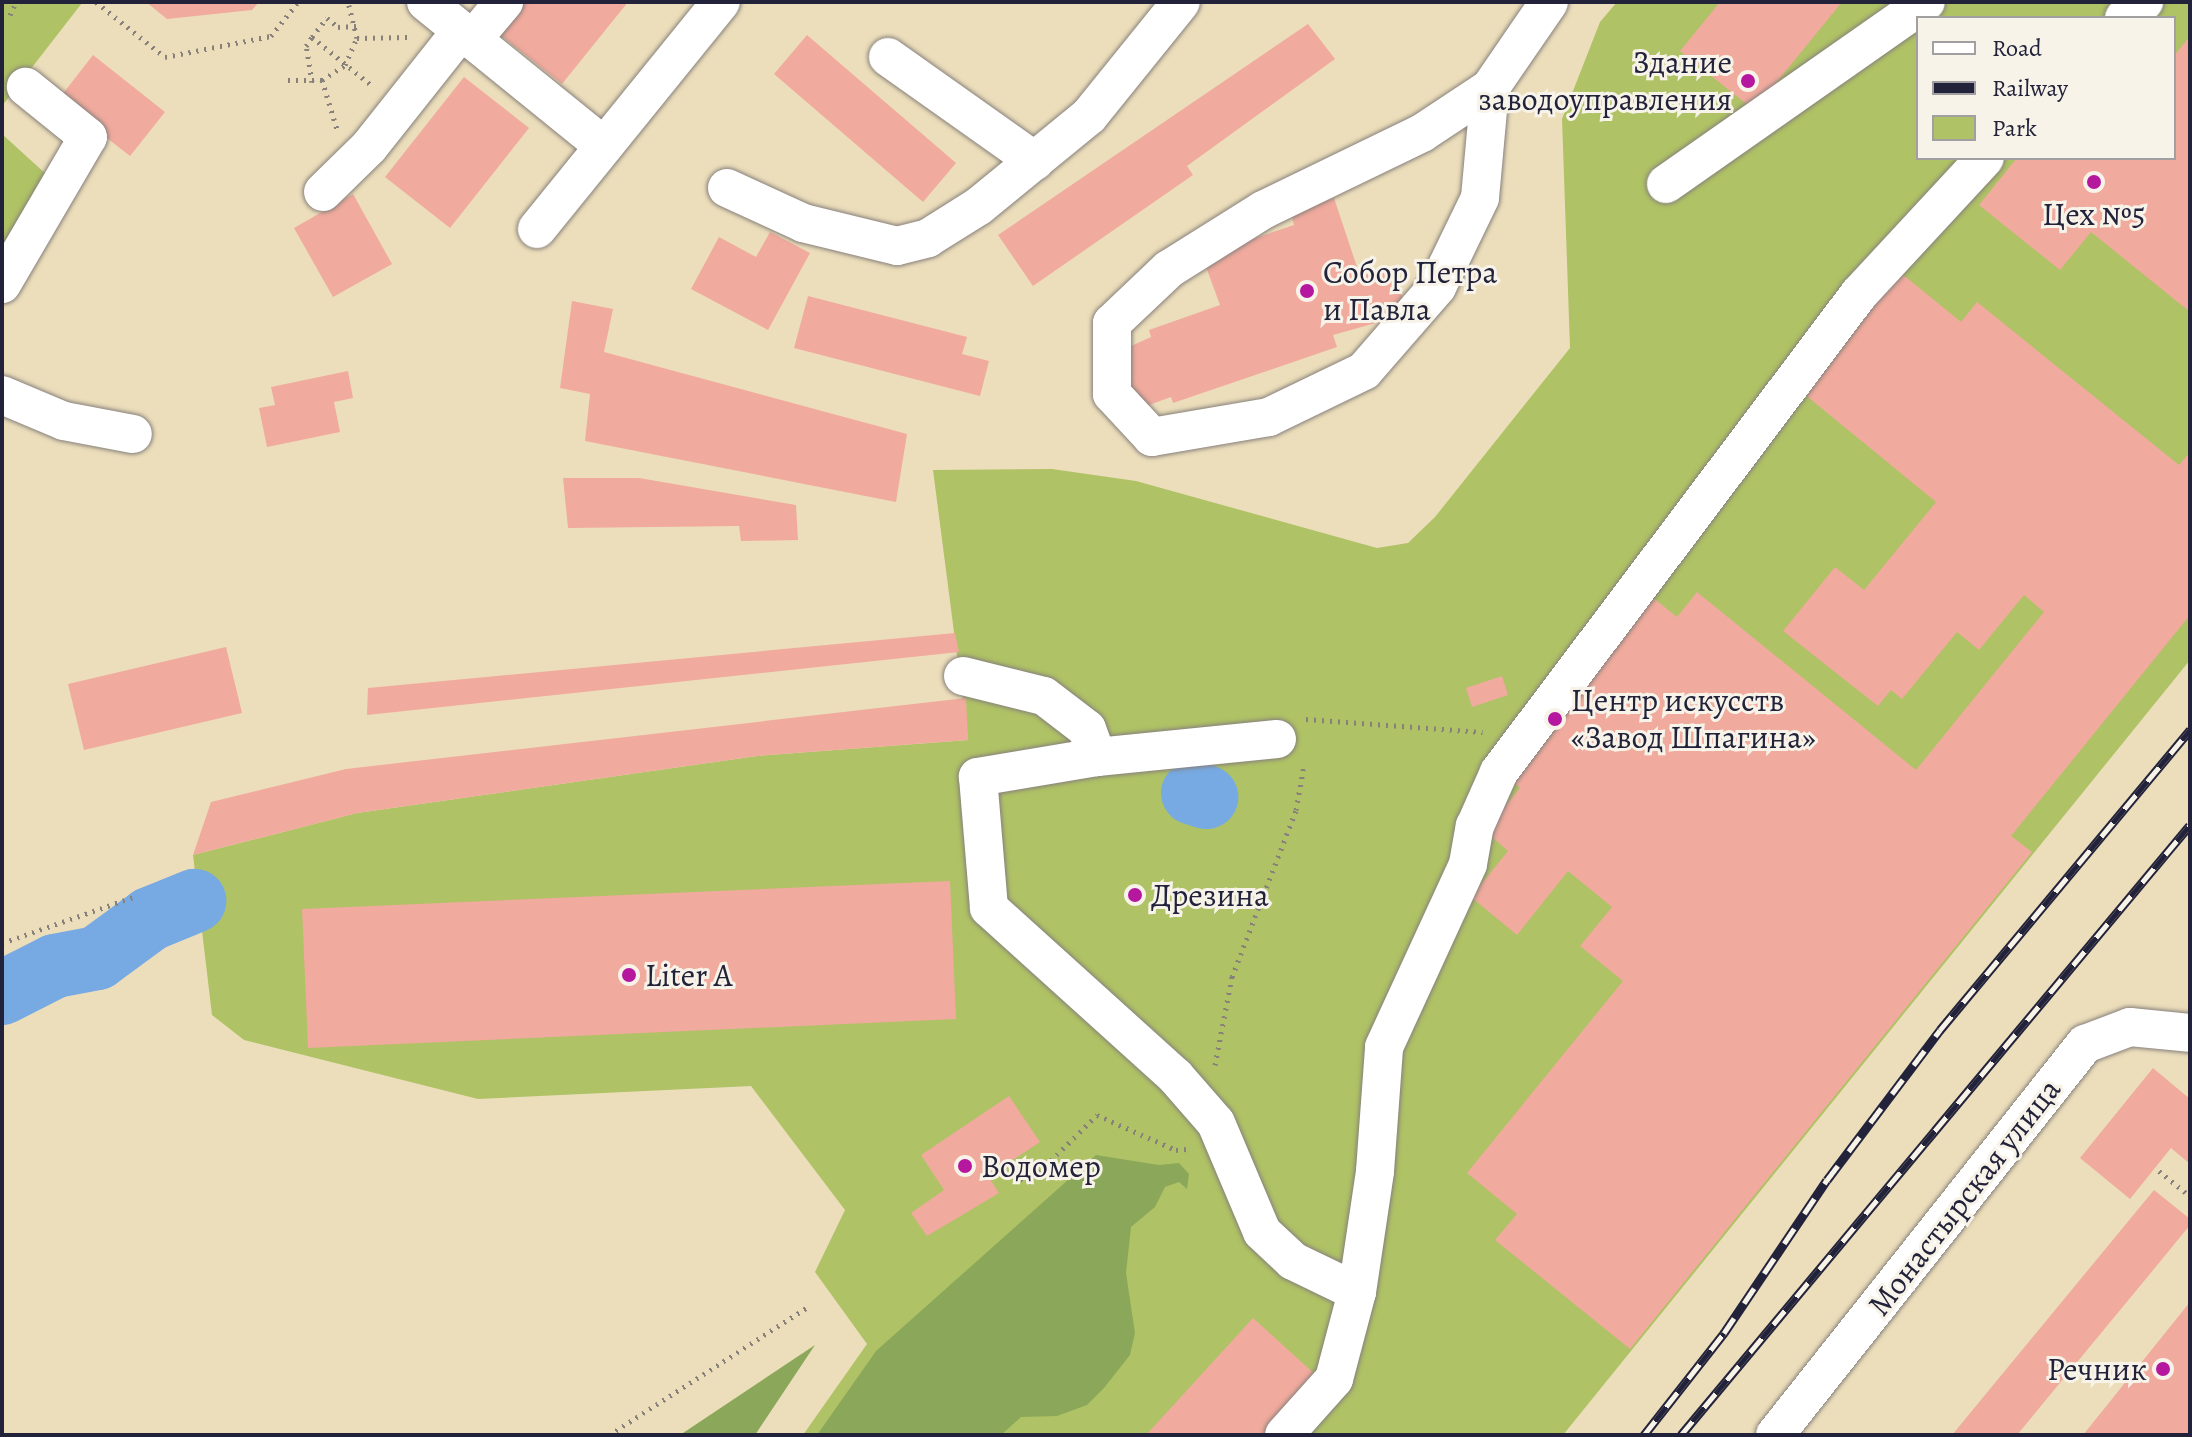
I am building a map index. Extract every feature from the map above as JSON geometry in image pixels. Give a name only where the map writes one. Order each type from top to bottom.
[{"type":"street","points":[[426,2],[604,146]]},
{"type":"street","points":[[323,192],[467,35],[504,2]]},
{"type":"street","points":[[537,229],[721,2]]},
{"type":"street","points":[[727,188],[803,223],[897,246],[928,238],[1035,161],[1121,81],[1181,2]]},
{"type":"street","points":[[1490,88],[1480,198],[1437,287],[1364,371],[1269,417],[1152,437],[1112,394],[1112,323],[1169,269],[1263,210],[1422,133],[1490,88],[1549,2]]},
{"type":"street","points":[[1666,184],[1926,2]]},
{"type":"street","points":[[2126,16],[2144,2]]},
{"type":"street","points":[[888,57],[1035,161]]},
{"type":"street","points":[[2,284],[88,137],[26,87]]},
{"type":"street","points":[[1284,1435],[1334,1379],[1357,1292],[1375,1171],[1384,1047],[1468,864],[1475,826],[1499,772],[1520,739],[1657,568],[1773,404],[1859,294],[1983,160]]},
{"type":"street","points":[[2,395],[64,421],[133,434]]},
{"type":"street","points":[[963,676],[1044,696],[1087,729],[1097,757]]},
{"type":"street","points":[[1297,741],[1097,757],[978,777],[989,908],[1175,1076],[1216,1123],[1262,1232],[1293,1261],[1357,1292]]},
{"type":"street","name":"Монастырская улица","points":[[1775,1435],[2085,1044],[2130,1027],[2190,1033]]},
{"type":"path","points":[[2,14],[10,15],[16,2]]},
{"type":"path","points":[[96,2],[165,57],[271,36],[298,2]]},
{"type":"path","points":[[288,80],[312,82],[345,65],[357,38],[349,5]]},
{"type":"path","points":[[312,82],[306,46],[312,37],[327,18],[338,27],[356,26]]},
{"type":"path","points":[[312,37],[400,108]]},
{"type":"path","points":[[1216,1123],[1212,1082],[1232,977],[1296,810],[1297,719],[1520,739]]},
{"type":"path","points":[[1297,741],[1312,720]]},
{"type":"path","points":[[2,943],[136,896]]},
{"type":"path","points":[[1015,1174],[1028,1183],[1097,1115],[1176,1150]]},
{"type":"path","points":[[2159,1171],[2190,1196]]},
{"type":"path","points":[[609,1435],[809,1306]]},
{"type":"path","points":[[10,1435],[22,1435]]},
{"type":"green space","points":[[2,2],[82,3],[2,106]]},
{"type":"green space","name":"Центр искусств «Завод Шпагина»","points":[[1617,2],[2190,2],[2190,660],[1563,1435],[803,1435],[867,1344],[815,1272],[845,1210],[751,1086],[478,1099],[244,1040],[212,1015],[193,855],[357,813],[757,756],[968,740],[933,470],[1052,469],[1136,481],[1377,548],[1408,543],[1435,517],[1570,348],[1562,119],[1600,22]]},
{"type":"green space","points":[[2,134],[47,175],[2,265]]},
{"type":"green space","points":[[1096,1155],[1159,1165],[1179,1163],[1189,1174],[1187,1189],[1179,1182],[1165,1187],[1155,1207],[1131,1227],[1126,1273],[1135,1333],[1130,1355],[1104,1388],[1087,1405],[1057,1416],[1021,1417],[1001,1435],[817,1435],[876,1351]]},
{"type":"green space","points":[[815,1345],[755,1435],[680,1435]]},
{"type":"building","points":[[146,2],[259,2],[252,10],[167,19]]},
{"type":"building","points":[[524,2],[628,2],[562,84],[499,34]]},
{"type":"building","name":"Здание заводоуправления","points":[[1720,2],[1842,2],[1754,110],[1680,51]]},
{"type":"building","points":[[1308,24],[1335,59],[1187,166],[1193,175],[1033,286],[998,235]]},
{"type":"building","points":[[807,35],[956,163],[923,202],[774,74]]},
{"type":"building","name":"Цех №5","points":[[2190,36],[2190,312],[2091,232],[2060,270],[1979,205],[2015,160],[2176,160],[2176,54]]},
{"type":"building","points":[[93,55],[165,112],[130,156],[58,100]]},
{"type":"building","points":[[464,77],[529,128],[450,228],[385,177]]},
{"type":"building","points":[[353,194],[392,264],[333,297],[294,228]]},
{"type":"building","name":"Собор Петра и Павла","points":[[1334,198],[1360,276],[1393,268],[1408,314],[1333,335],[1337,347],[1173,403],[1171,397],[1149,405],[1125,396],[1118,369],[1131,346],[1151,337],[1149,330],[1220,305],[1202,256],[1294,225],[1291,213]]},
{"type":"building","points":[[770,232],[810,253],[768,330],[691,289],[719,237],[756,257]]},
{"type":"building","points":[[1896,269],[1961,322],[1977,302],[2179,465],[2190,452],[2190,615],[2011,836],[2032,852],[1630,1349],[1495,1240],[1517,1214],[1467,1173],[1623,981],[1580,946],[1612,907],[1568,871],[1517,935],[1471,897],[1508,851],[1485,831],[1520,788],[1507,777],[1652,597],[1677,617],[1697,592],[1916,770],[2044,612],[2024,595],[1979,650],[1957,632],[1902,699],[1891,690],[1878,706],[1783,631],[1835,567],[1864,590],[1936,502],[1798,389]]},
{"type":"building","points":[[808,296],[967,337],[962,354],[989,361],[980,396],[794,348]]},
{"type":"building","points":[[572,301],[613,309],[604,352],[907,434],[896,502],[585,441],[590,394],[560,388]]},
{"type":"building","points":[[348,371],[353,398],[334,402],[340,432],[267,447],[259,408],[275,405],[271,387]]},
{"type":"building","points":[[563,478],[639,478],[796,505],[798,540],[741,541],[739,526],[568,528]]},
{"type":"building","points":[[955,633],[959,652],[367,715],[368,688]]},
{"type":"building","points":[[226,647],[242,713],[84,750],[68,684]]},
{"type":"building","points":[[1502,676],[1508,695],[1472,707],[1466,688]]},
{"type":"building","points":[[966,698],[968,740],[757,756],[357,813],[193,855],[211,802],[346,769]]},
{"type":"building","name":"Liter A","points":[[950,881],[956,1019],[308,1048],[302,909]]},
{"type":"building","points":[[2153,1068],[2190,1099],[2190,1164],[2171,1148],[2130,1199],[2080,1158]]},
{"type":"building","name":"Водомер","points":[[1009,1096],[1040,1142],[988,1176],[999,1193],[927,1236],[911,1213],[944,1190],[921,1155]]},
{"type":"building","points":[[2154,1190],[2190,1219],[2190,1225],[2154,1269],[2017,1435],[1952,1435]]},
{"type":"building","name":"Речник","points":[[2190,1302],[2190,1435],[2083,1435]]},
{"type":"building","points":[[1253,1318],[1317,1376],[1263,1435],[1146,1435]]},
{"type":"waterway","points":[[1193,793],[1206,797]]},
{"type":"waterway","points":[[2,993],[55,966],[97,958],[150,919],[194,901]]},
{"type":"railway","points":[[1644,1435],[1724,1333],[1827,1180],[1940,1030],[2190,730]]},
{"type":"railway","points":[[1681,1435],[2190,825]]},
{"type":"place","name":"Здание заводоуправления","points":[[1748,81]]},
{"type":"place","name":"Цех №5","points":[[2094,182]]},
{"type":"place","name":"Собор Петра и Павла","points":[[1307,291]]},
{"type":"place","name":"Центр искусств «Завод Шпагина»","points":[[1555,719]]},
{"type":"place","name":"Дрезина","points":[[1135,895]]},
{"type":"place","name":"Liter A","points":[[629,975]]},
{"type":"place","name":"Водомер","points":[[965,1166]]},
{"type":"place","name":"Речник","points":[[2163,1369]]}]
